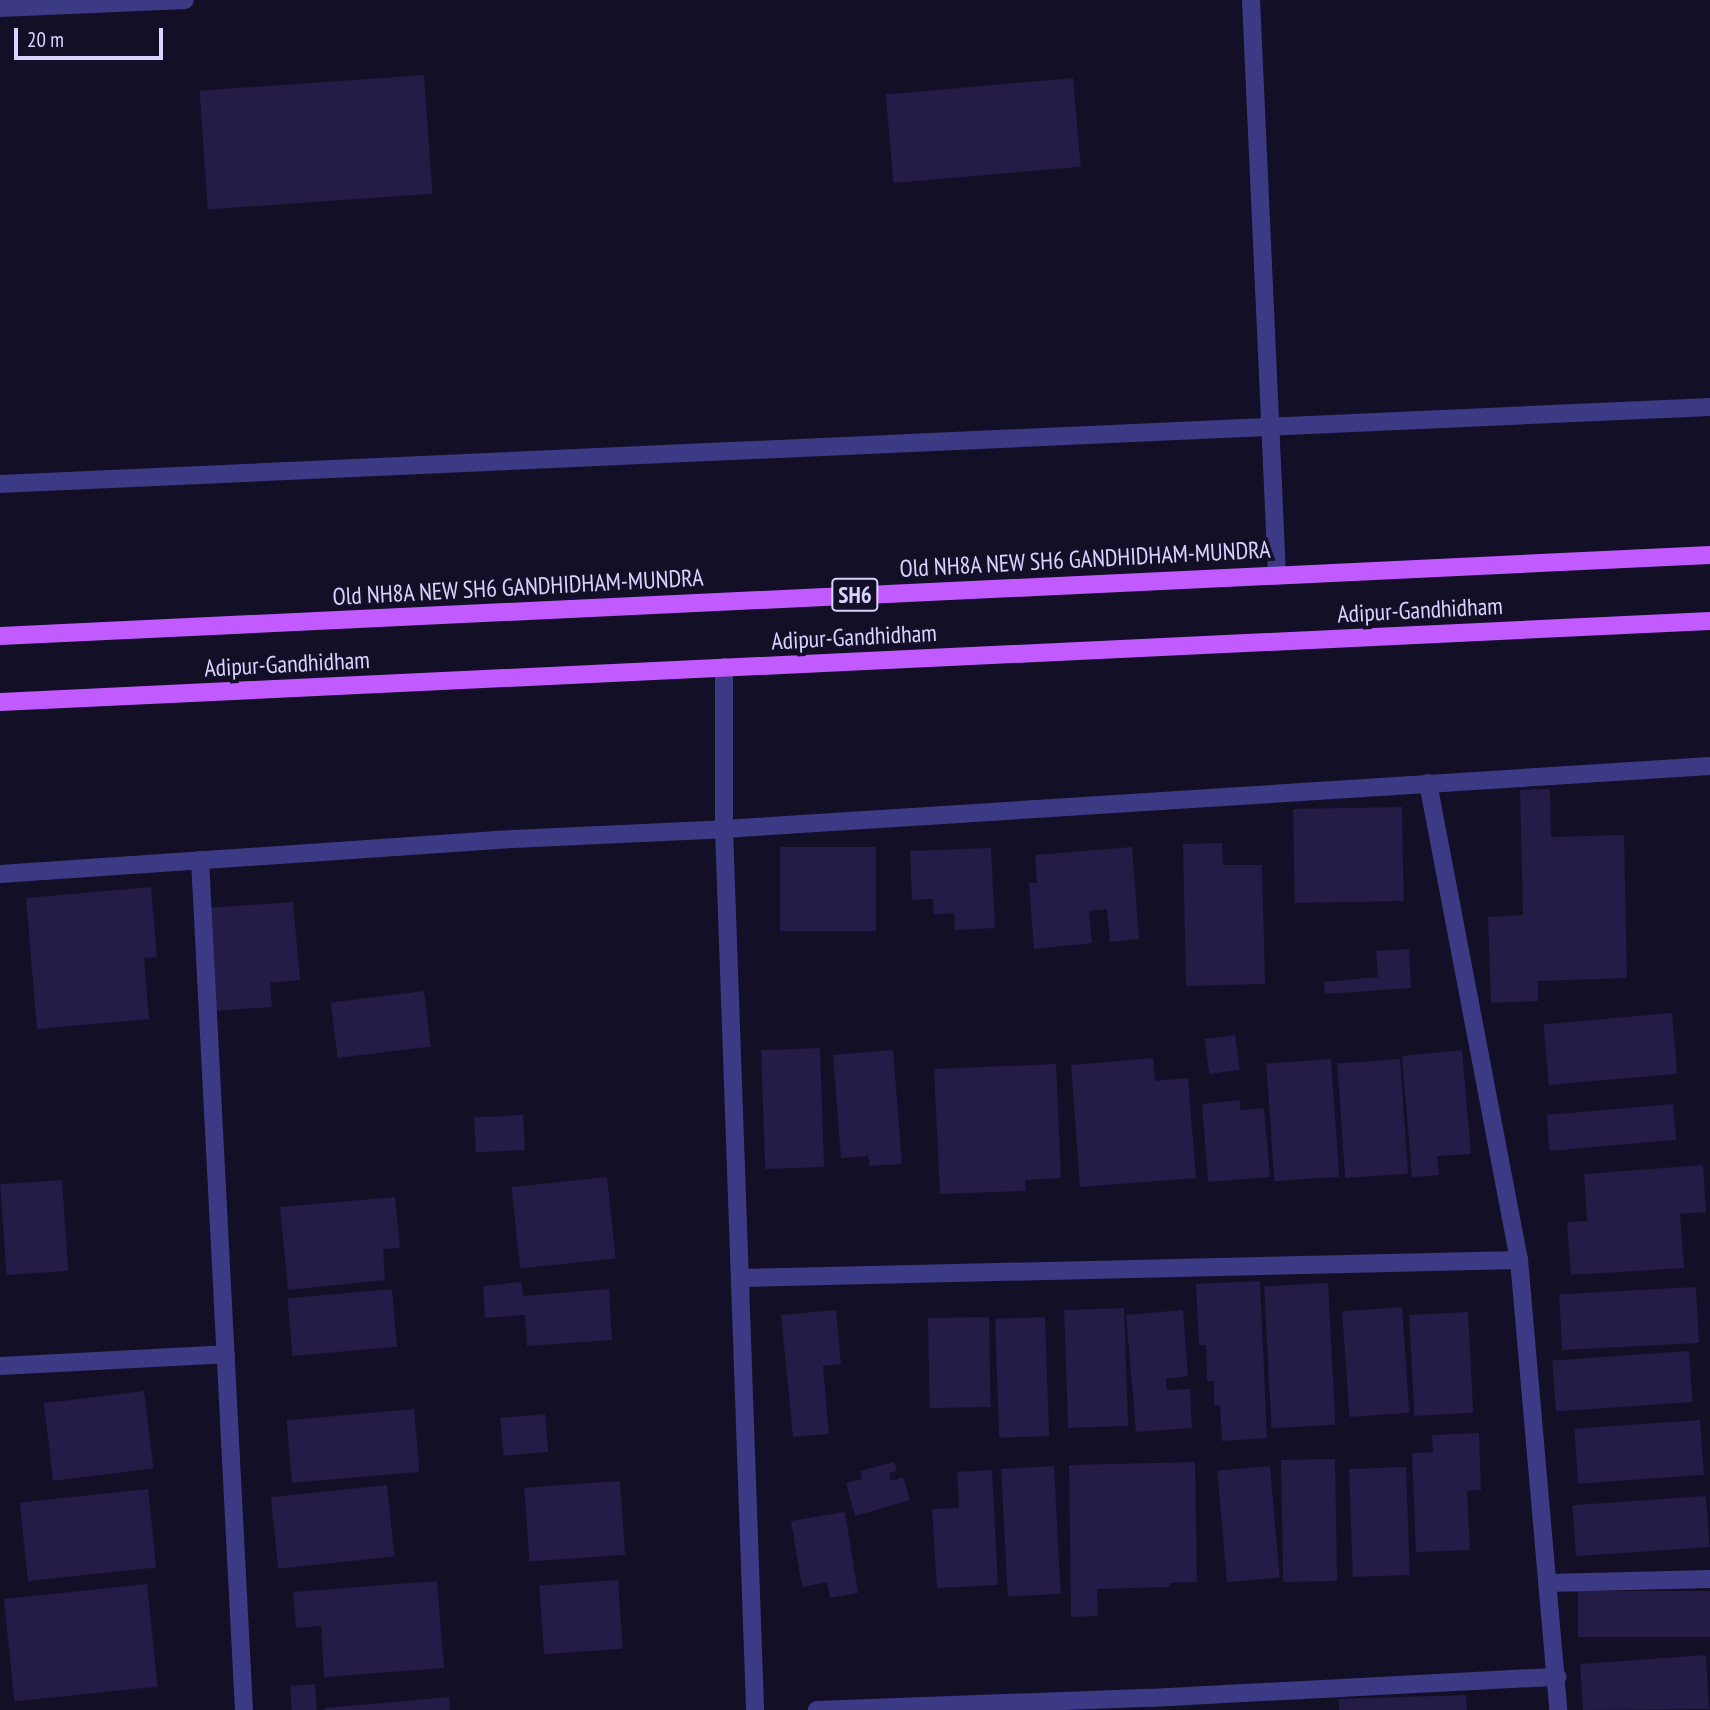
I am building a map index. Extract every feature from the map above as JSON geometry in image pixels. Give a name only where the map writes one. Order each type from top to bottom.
[{"type":"main road","name":"Old NH8A NEW SH6 GANDHIDHAM-MUNDRA","points":[[0,636],[1710,555]]},
{"type":"main road","name":"Adipur-Gandhidham","points":[[0,702],[1710,621]]},
{"type":"street","points":[[0,8],[185,0]]},
{"type":"street","points":[[1251,0],[1277,575]]},
{"type":"street","points":[[0,484],[1710,407]]},
{"type":"street","points":[[724,667],[724,829],[755,1710]]},
{"type":"street","points":[[0,874],[494,840],[724,829],[1710,766]]},
{"type":"street","points":[[1428,783],[1518,1260],[1558,1710]]},
{"type":"street","points":[[200,860],[244,1710]]},
{"type":"street","points":[[740,1278],[1518,1260]]},
{"type":"street","points":[[0,1366],[226,1354]]},
{"type":"street","points":[[1548,1583],[1710,1579]]},
{"type":"street","points":[[817,1710],[1150,1704],[1557,1677]]},
{"type":"building","points":[[424,75],[432,194],[208,209],[200,91]]},
{"type":"building","points":[[1073,78],[1081,167],[893,183],[886,94]]},
{"type":"building","points":[[1550,789],[1551,837],[1624,835],[1627,978],[1538,981],[1538,1001],[1491,1003],[1488,917],[1523,915],[1520,790]]},
{"type":"building","points":[[1402,807],[1404,901],[1295,903],[1293,809]]},
{"type":"building","points":[[1222,843],[1223,865],[1262,865],[1265,984],[1186,986],[1183,844]]},
{"type":"building","points":[[780,847],[876,847],[876,931],[780,931]]},
{"type":"building","points":[[1132,847],[1139,939],[1110,942],[1107,909],[1089,911],[1092,943],[1034,949],[1029,883],[1037,883],[1035,855]]},
{"type":"building","points":[[991,848],[995,928],[955,930],[954,913],[934,915],[933,899],[912,900],[910,851]]},
{"type":"building","points":[[151,887],[157,957],[144,958],[149,1019],[37,1029],[26,898]]},
{"type":"building","points":[[293,902],[300,980],[270,983],[272,1007],[213,1011],[205,908]]},
{"type":"building","points":[[1409,949],[1411,988],[1325,994],[1324,982],[1378,977],[1376,951]]},
{"type":"building","points":[[424,991],[431,1047],[338,1058],[331,1002]]},
{"type":"building","points":[[1672,1013],[1677,1074],[1549,1085],[1543,1024]]},
{"type":"building","points":[[1235,1035],[1240,1070],[1209,1074],[1204,1039]]},
{"type":"building","points":[[820,1048],[824,1167],[765,1169],[761,1050]]},
{"type":"building","points":[[893,1050],[902,1164],[870,1166],[868,1156],[841,1158],[833,1055]]},
{"type":"building","points":[[1462,1050],[1471,1154],[1437,1156],[1439,1175],[1412,1177],[1402,1056]]},
{"type":"building","points":[[1153,1058],[1155,1081],[1188,1078],[1196,1178],[1080,1187],[1071,1065]]},
{"type":"building","points":[[1331,1059],[1339,1177],[1274,1181],[1266,1064]]},
{"type":"building","points":[[1400,1059],[1408,1174],[1345,1178],[1337,1063]]},
{"type":"building","points":[[1056,1064],[1061,1178],[1025,1180],[1026,1191],[940,1194],[934,1069]]},
{"type":"building","points":[[1240,1100],[1240,1110],[1264,1108],[1270,1177],[1208,1182],[1202,1104]]},
{"type":"building","points":[[1673,1104],[1676,1140],[1550,1151],[1546,1115]]},
{"type":"building","points":[[523,1115],[525,1150],[476,1153],[474,1118]]},
{"type":"building","points":[[1703,1165],[1706,1212],[1680,1214],[1684,1268],[1571,1275],[1567,1222],[1587,1221],[1584,1174]]},
{"type":"building","points":[[607,1177],[616,1259],[520,1269],[512,1187]]},
{"type":"building","points":[[62,1180],[68,1271],[6,1275],[0,1184]]},
{"type":"building","points":[[395,1197],[400,1248],[383,1249],[385,1280],[288,1290],[280,1207]]},
{"type":"building","points":[[1260,1281],[1267,1438],[1222,1441],[1220,1405],[1214,1405],[1214,1381],[1207,1381],[1206,1345],[1199,1345],[1196,1284]]},
{"type":"building","points":[[521,1282],[523,1296],[609,1289],[612,1340],[527,1346],[525,1315],[485,1318],[483,1286]]},
{"type":"building","points":[[1328,1283],[1335,1425],[1272,1428],[1264,1286]]},
{"type":"building","points":[[1696,1287],[1699,1343],[1562,1350],[1559,1294]]},
{"type":"building","points":[[392,1289],[397,1347],[292,1356],[287,1298]]},
{"type":"building","points":[[1402,1307],[1409,1413],[1350,1417],[1342,1311]]},
{"type":"building","points":[[1124,1308],[1128,1426],[1068,1428],[1064,1310]]},
{"type":"building","points":[[836,1310],[841,1364],[823,1366],[829,1434],[793,1437],[781,1315]]},
{"type":"building","points":[[1183,1310],[1188,1376],[1166,1379],[1167,1390],[1190,1389],[1192,1428],[1136,1432],[1126,1315]]},
{"type":"building","points":[[1468,1312],[1473,1413],[1414,1416],[1409,1315]]},
{"type":"building","points":[[989,1317],[991,1407],[930,1408],[928,1318]]},
{"type":"building","points":[[1045,1317],[1049,1436],[999,1438],[995,1319]]},
{"type":"building","points":[[1689,1351],[1693,1402],[1556,1411],[1552,1361]]},
{"type":"building","points":[[144,1391],[154,1468],[53,1481],[44,1403]]},
{"type":"building","points":[[414,1409],[419,1472],[292,1483],[286,1420]]},
{"type":"building","points":[[545,1414],[548,1452],[503,1456],[500,1418]]},
{"type":"building","points":[[1700,1420],[1704,1475],[1578,1484],[1574,1429]]},
{"type":"building","points":[[1479,1433],[1481,1490],[1467,1491],[1470,1550],[1416,1552],[1412,1453],[1433,1452],[1432,1435]]},
{"type":"building","points":[[1335,1459],[1337,1581],[1283,1582],[1281,1460]]},
{"type":"building","points":[[894,1462],[897,1471],[889,1473],[891,1481],[903,1477],[910,1500],[855,1516],[846,1483],[862,1479],[860,1471]]},
{"type":"building","points":[[1195,1462],[1197,1582],[1170,1583],[1170,1587],[1097,1589],[1098,1616],[1071,1617],[1069,1465]]},
{"type":"building","points":[[1054,1466],[1061,1594],[1008,1597],[1001,1469]]},
{"type":"building","points":[[1270,1466],[1280,1578],[1227,1582],[1217,1471]]},
{"type":"building","points":[[1406,1467],[1410,1575],[1353,1577],[1349,1469]]},
{"type":"building","points":[[992,1470],[998,1585],[937,1588],[932,1509],[959,1508],[957,1472]]},
{"type":"building","points":[[620,1481],[625,1555],[529,1562],[524,1488]]},
{"type":"building","points":[[387,1485],[395,1557],[278,1569],[271,1497]]},
{"type":"building","points":[[148,1489],[156,1568],[28,1581],[20,1502]]},
{"type":"building","points":[[1706,1496],[1710,1547],[1576,1556],[1572,1505]]},
{"type":"building","points":[[845,1512],[858,1593],[830,1598],[827,1582],[802,1587],[791,1521]]},
{"type":"building","points":[[618,1580],[623,1649],[544,1654],[539,1586]]},
{"type":"building","points":[[437,1581],[444,1668],[324,1677],[321,1626],[296,1628],[293,1592]]},
{"type":"building","points":[[147,1584],[158,1686],[15,1701],[4,1599]]},
{"type":"building","points":[[1578,1591],[1710,1591],[1710,1637],[1578,1637]]},
{"type":"building","points":[[1706,1655],[1709,1709],[1583,1710],[1580,1664]]},
{"type":"building","points":[[315,1684],[317,1710],[292,1710],[290,1686]]},
{"type":"building","points":[[1466,1695],[1467,1710],[1339,1710],[1339,1699]]},
{"type":"building","points":[[449,1697],[450,1710],[325,1710],[325,1708]]}]
